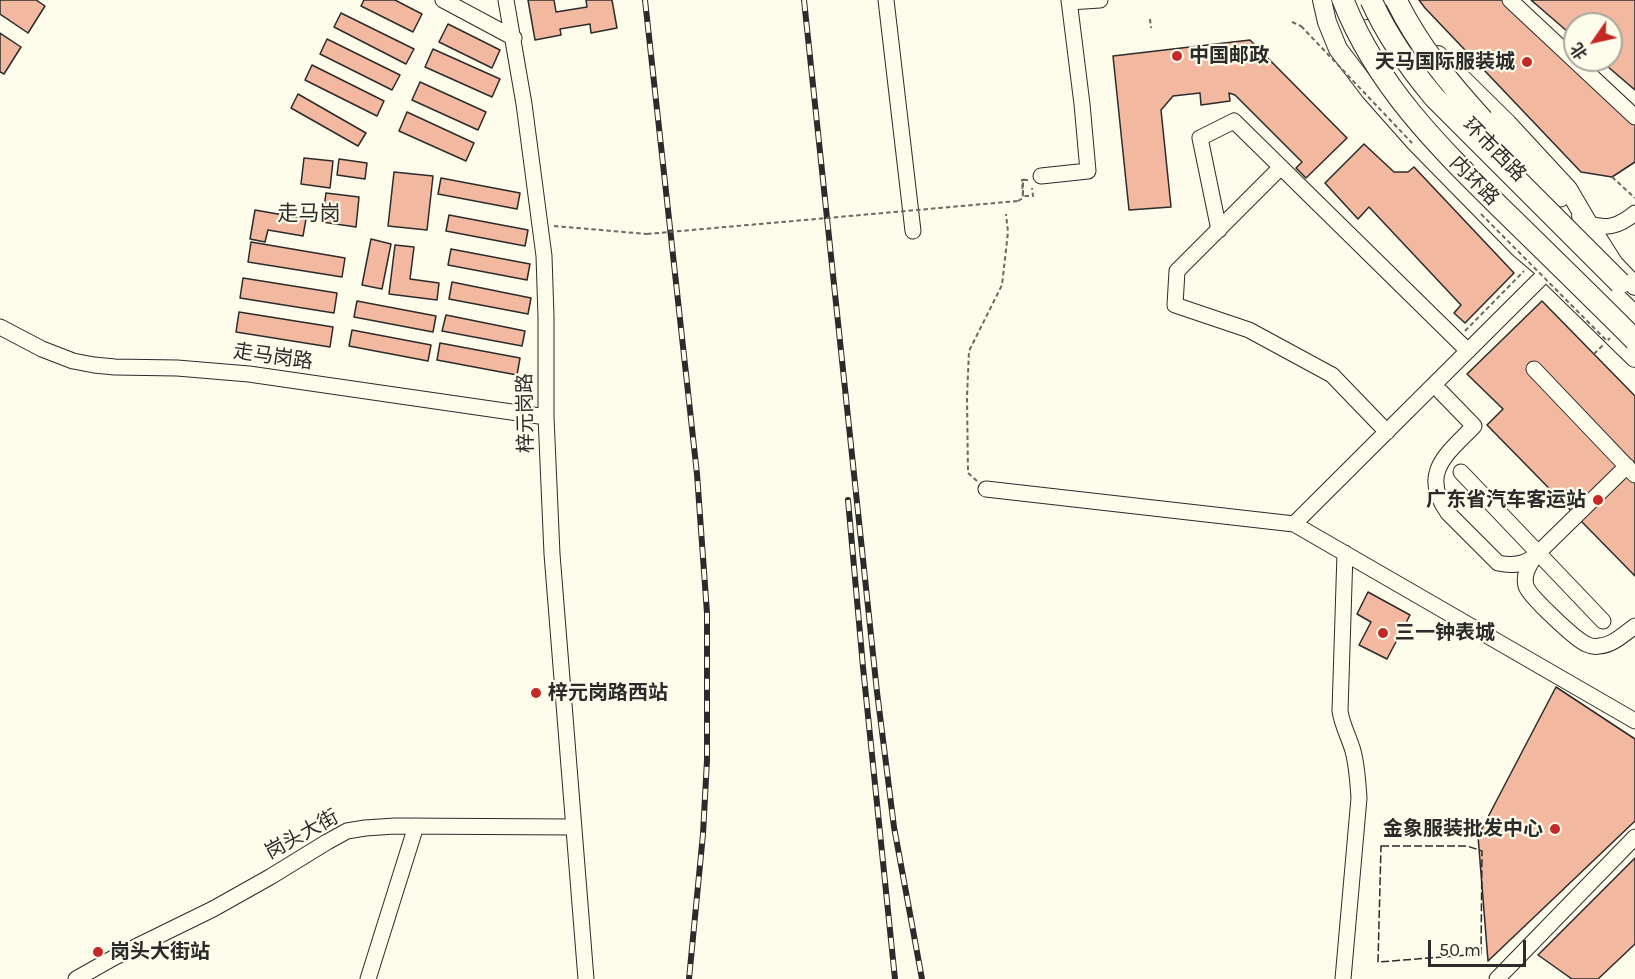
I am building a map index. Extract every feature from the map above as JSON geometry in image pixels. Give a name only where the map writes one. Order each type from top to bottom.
[{"type":"highway","name":"内环路","points":[[1343,0],[1372,60],[1397,97],[1417,121],[1475,182],[1635,340]]},
{"type":"highway","name":"内环路","points":[[1384,2],[1398,50],[1434,97],[1628,286]]},
{"type":"highway","points":[[1384,2],[1419,42],[1456,91],[1560,196]]},
{"type":"highway","points":[[1524,211],[1635,317]]},
{"type":"main road","points":[[1322,0],[1333,39],[1348,64],[1387,111],[1539,268],[1635,358]]},
{"type":"main road","name":"环市西路","points":[[1330,0],[1357,26],[1391,78],[1635,326]]},
{"type":"main road","points":[[1353,0],[1357,26]]},
{"type":"main road","points":[[1333,39],[1357,26],[1384,2],[1508,124],[1568,189],[1628,286]]},
{"type":"main road","points":[[1560,196],[1588,223]]},
{"type":"street","points":[[443,0],[514,38]]},
{"type":"street","name":"梓元岗路","points":[[506,0],[514,38],[544,256],[546,417],[552,555],[586,979]]},
{"type":"street","points":[[886,0],[914,231]]},
{"type":"street","points":[[1037,178],[1088,171],[1069,1],[1100,0]]},
{"type":"street","points":[[1510,0],[1635,117]]},
{"type":"street","points":[[1219,230],[1200,138],[1234,121],[1468,351]]},
{"type":"street","points":[[1281,167],[1177,271],[1175,305],[1249,330],[1332,375],[1387,432]]},
{"type":"street","points":[[1588,223],[1597,227],[1610,227],[1635,213]]},
{"type":"street","points":[[1294,524],[1468,351],[1539,268]]},
{"type":"street","name":"走马岗路","points":[[0,327],[42,349],[74,361],[116,367],[177,368],[240,373],[546,417]]},
{"type":"street","points":[[1441,392],[1474,426],[1442,460],[1435,485],[1442,504],[1448,513],[1498,563],[1518,565],[1528,562],[1537,555],[1631,471],[1534,369]]},
{"type":"street","points":[[1461,472],[1537,555],[1603,621]]},
{"type":"street","points":[[986,489],[1294,524],[1635,721]]},
{"type":"street","points":[[1344,979],[1359,798],[1357,769],[1352,748],[1341,722],[1340,711],[1345,554]]},
{"type":"street","points":[[1537,555],[1527,567],[1527,590],[1569,632],[1584,643],[1598,647],[1610,644],[1635,626]]},
{"type":"street","name":"岗头大街","points":[[76,979],[115,957],[213,909],[347,831],[385,826],[574,827]]},
{"type":"street","points":[[368,979],[416,826]]},
{"type":"street","points":[[1497,979],[1635,837]]},
{"type":"path","points":[[1150,19],[1151,28]]},
{"type":"path","points":[[1292,22],[1301,26]]},
{"type":"path","points":[[1612,177],[1635,198]]},
{"type":"path","points":[[1037,178],[1033,196],[1023,196],[1023,180],[1037,178]]},
{"type":"path","points":[[541,225],[647,234],[1018,201],[1023,198],[1022,180],[1037,178]]},
{"type":"path","points":[[1630,193],[1635,193]]},
{"type":"path","points":[[986,489],[968,473],[969,351],[1002,285],[1008,232],[1006,214]]},
{"type":"path","points":[[1473,323],[1539,268]]},
{"type":"building","points":[[0,0],[36,0],[45,6],[28,33],[0,14]]},
{"type":"building","points":[[364,0],[395,0],[422,14],[413,32],[361,6]]},
{"type":"building","points":[[528,0],[554,0],[556,12],[587,7],[586,0],[612,0],[617,28],[591,33],[590,24],[560,29],[561,35],[535,40]]},
{"type":"building","name":"天马国际服装城","points":[[1419,0],[1510,0],[1563,50],[1563,72],[1587,72],[1635,117],[1635,162],[1612,177],[1581,172]]},
{"type":"building","points":[[1531,0],[1635,0],[1635,90],[1614,72],[1623,72],[1623,12],[1563,12],[1563,28]]},
{"type":"building","points":[[341,13],[414,49],[406,64],[334,27]]},
{"type":"building","points":[[448,24],[500,50],[492,68],[439,42]]},
{"type":"building","points":[[0,33],[21,47],[4,74],[0,72]]},
{"type":"building","points":[[327,39],[400,75],[392,90],[320,54]]},
{"type":"building","points":[[1250,40],[1347,138],[1306,178],[1296,168],[1302,162],[1235,95],[1229,93],[1230,101],[1201,105],[1200,93],[1173,96],[1161,110],[1171,207],[1129,210],[1113,56]]},
{"type":"building","points":[[433,49],[500,79],[492,97],[425,67]]},
{"type":"building","points":[[312,65],[384,101],[377,116],[305,80]]},
{"type":"building","points":[[420,82],[486,112],[478,130],[412,100]]},
{"type":"building","points":[[298,94],[366,133],[358,146],[291,108]]},
{"type":"building","points":[[407,112],[474,143],[466,161],[399,131]]},
{"type":"building","points":[[1364,144],[1394,172],[1408,172],[1414,167],[1514,273],[1465,323],[1454,313],[1461,305],[1369,207],[1358,219],[1325,183]]},
{"type":"building","points":[[304,158],[333,161],[330,188],[301,184]]},
{"type":"building","points":[[339,159],[367,163],[365,179],[337,175]]},
{"type":"building","points":[[394,172],[433,176],[427,230],[388,226]]},
{"type":"building","points":[[441,178],[520,193],[517,209],[438,194]]},
{"type":"building","points":[[326,193],[359,197],[356,227],[322,222]]},
{"type":"building","points":[[255,210],[306,219],[303,236],[268,230],[265,242],[250,239]]},
{"type":"building","points":[[449,215],[528,230],[525,246],[446,231]]},
{"type":"building","points":[[371,239],[391,244],[382,289],[362,285]]},
{"type":"building","points":[[251,242],[345,258],[342,277],[248,262]]},
{"type":"building","points":[[395,245],[414,247],[410,279],[439,283],[437,300],[389,294]]},
{"type":"building","points":[[451,249],[530,264],[527,280],[448,265]]},
{"type":"building","points":[[243,278],[337,293],[334,313],[240,298]]},
{"type":"building","points":[[452,282],[531,298],[528,314],[449,299]]},
{"type":"building","points":[[357,301],[436,316],[433,332],[354,317]]},
{"type":"building","name":"广东省汽车客运站","points":[[1542,301],[1635,396],[1635,576],[1487,425],[1503,409],[1467,374]]},
{"type":"building","points":[[239,312],[333,327],[330,347],[236,332]]},
{"type":"building","points":[[446,315],[525,331],[522,346],[442,331]]},
{"type":"building","points":[[352,330],[431,345],[428,361],[349,346]]},
{"type":"building","points":[[440,343],[520,358],[517,375],[437,360]]},
{"type":"building","name":"三一钟表城","points":[[1368,592],[1410,615],[1387,659],[1359,645],[1371,622],[1357,614]]},
{"type":"building","name":"金象服装批发中心","points":[[1556,687],[1635,739],[1635,821],[1488,961],[1478,836]]},
{"type":"building","points":[[1635,858],[1635,944],[1598,979],[1572,979],[1538,955]]},
{"type":"railway","points":[[645,0],[697,474],[707,613],[707,760],[703,834],[689,979]]},
{"type":"railway","points":[[804,0],[877,692],[894,827],[922,979]]},
{"type":"railway","points":[[848,500],[895,979]]},
{"type":"fence","points":[[1381,846],[1467,846],[1482,851],[1481,954],[1378,962],[1381,846]]},
{"type":"place","name":"中国邮政","points":[[1177,56]]},
{"type":"place","name":"天马国际服装城","points":[[1527,62]]},
{"type":"place","name":"广东省汽车客运站","points":[[1598,500]]},
{"type":"place","name":"三一钟表城","points":[[1383,633]]},
{"type":"place","name":"梓元岗路西站","points":[[536,693]]},
{"type":"place","name":"金象服装批发中心","points":[[1555,829]]},
{"type":"place","name":"岗头大街站","points":[[98,952]]},
{"type":"district","name":"走马岗","points":[[309,214]]}]
